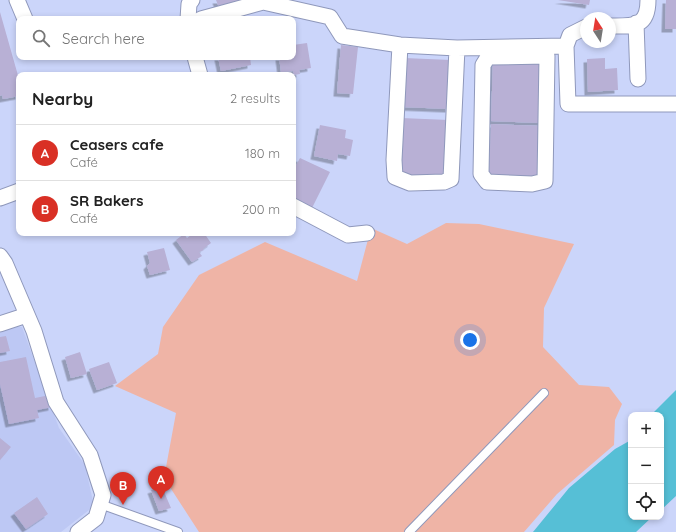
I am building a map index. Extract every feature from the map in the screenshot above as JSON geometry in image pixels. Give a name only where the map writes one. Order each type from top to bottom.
[{"type":"street","points":[[17,0],[24,16]]},
{"type":"street","points":[[188,16],[192,0]]},
{"type":"street","points":[[616,26],[630,26],[642,21],[648,13],[648,0]]},
{"type":"street","points":[[212,16],[263,2],[330,17],[342,36],[400,45],[547,52]]},
{"type":"street","points":[[636,23],[638,79]]},
{"type":"street","points":[[580,30],[570,35],[566,46],[568,104],[676,104]]},
{"type":"street","points":[[400,45],[394,160],[395,177],[410,183],[444,182],[451,179],[457,48]]},
{"type":"street","points":[[547,52],[545,181],[532,184],[487,182],[481,174],[483,65],[488,57],[547,52],[566,46]]},
{"type":"street","points":[[196,60],[199,72]]},
{"type":"street","points":[[0,198],[16,192]]},
{"type":"street","points":[[296,208],[348,235],[367,233]]},
{"type":"street","points":[[0,256],[5,263],[27,315],[56,402],[90,455],[103,495],[96,518],[78,532]]},
{"type":"street","points":[[0,324],[27,315]]},
{"type":"lane","points":[[408,532],[544,394]]},
{"type":"lane","points":[[100,504],[178,532]]},
{"type":"shaded area","points":[[446,223],[479,224],[574,244],[544,308],[543,347],[579,385],[609,387],[622,404],[615,420],[614,445],[557,494],[524,532],[199,532],[164,478],[176,413],[115,386],[158,354],[163,327],[199,275],[265,242],[357,281],[371,228],[407,244]]},
{"type":"shaded area","points":[[0,327],[22,327],[59,428],[85,465],[94,506],[61,532],[0,532]]},
{"type":"shaded area","points":[[676,390],[676,496],[664,507],[664,412],[654,412]]},
{"type":"shaded area","points":[[628,442],[628,520],[649,520],[636,532],[533,532],[569,488],[615,449]]},
{"type":"building","points":[[216,0],[243,0],[220,10]]},
{"type":"building","points":[[558,0],[590,0],[589,5]]},
{"type":"building","points":[[666,0],[676,0],[676,29],[665,29]]},
{"type":"building","points":[[0,12],[17,72],[16,97],[3,99],[2,95],[0,96]]},
{"type":"building","points":[[307,43],[311,68],[299,70],[300,74],[296,75],[296,72],[293,71],[281,72],[279,60],[296,60],[296,45]]},
{"type":"building","points":[[341,45],[358,47],[353,94],[337,93]]},
{"type":"building","points":[[404,58],[451,60],[449,109],[402,107]]},
{"type":"building","points":[[605,58],[605,69],[617,68],[618,90],[588,92],[587,59]]},
{"type":"building","points":[[219,60],[250,60],[251,65],[221,71]]},
{"type":"building","points":[[493,60],[545,62],[542,123],[491,121]]},
{"type":"building","points":[[401,118],[449,120],[447,177],[399,175]]},
{"type":"building","points":[[491,124],[543,126],[541,177],[489,175]]},
{"type":"building","points":[[320,125],[346,130],[345,138],[353,140],[350,156],[338,154],[337,161],[314,156]]},
{"type":"building","points":[[300,158],[330,172],[312,208],[296,200],[296,165]]},
{"type":"building","points":[[181,236],[186,236],[187,238],[190,236],[206,236],[211,243],[203,249],[204,250],[199,252],[202,256],[192,262],[176,240]]},
{"type":"building","points":[[164,248],[170,270],[150,275],[147,266],[150,263],[147,252]]},
{"type":"building","points":[[6,336],[10,351],[0,353],[0,337]]},
{"type":"building","points":[[80,352],[87,374],[71,378],[65,357]]},
{"type":"building","points":[[26,357],[35,398],[50,395],[52,407],[37,410],[39,418],[9,424],[0,384],[0,362]]},
{"type":"building","points":[[109,362],[117,383],[97,390],[89,369]]},
{"type":"building","points":[[0,438],[11,447],[0,460]]},
{"type":"building","points":[[162,487],[171,508],[159,511],[151,490]]},
{"type":"building","points":[[37,497],[48,514],[26,529],[14,513]]},
{"type":"place","name":"Ceasers cafe","points":[[161,499]]},
{"type":"place","name":"SR Bakers","points":[[123,505]]}]
